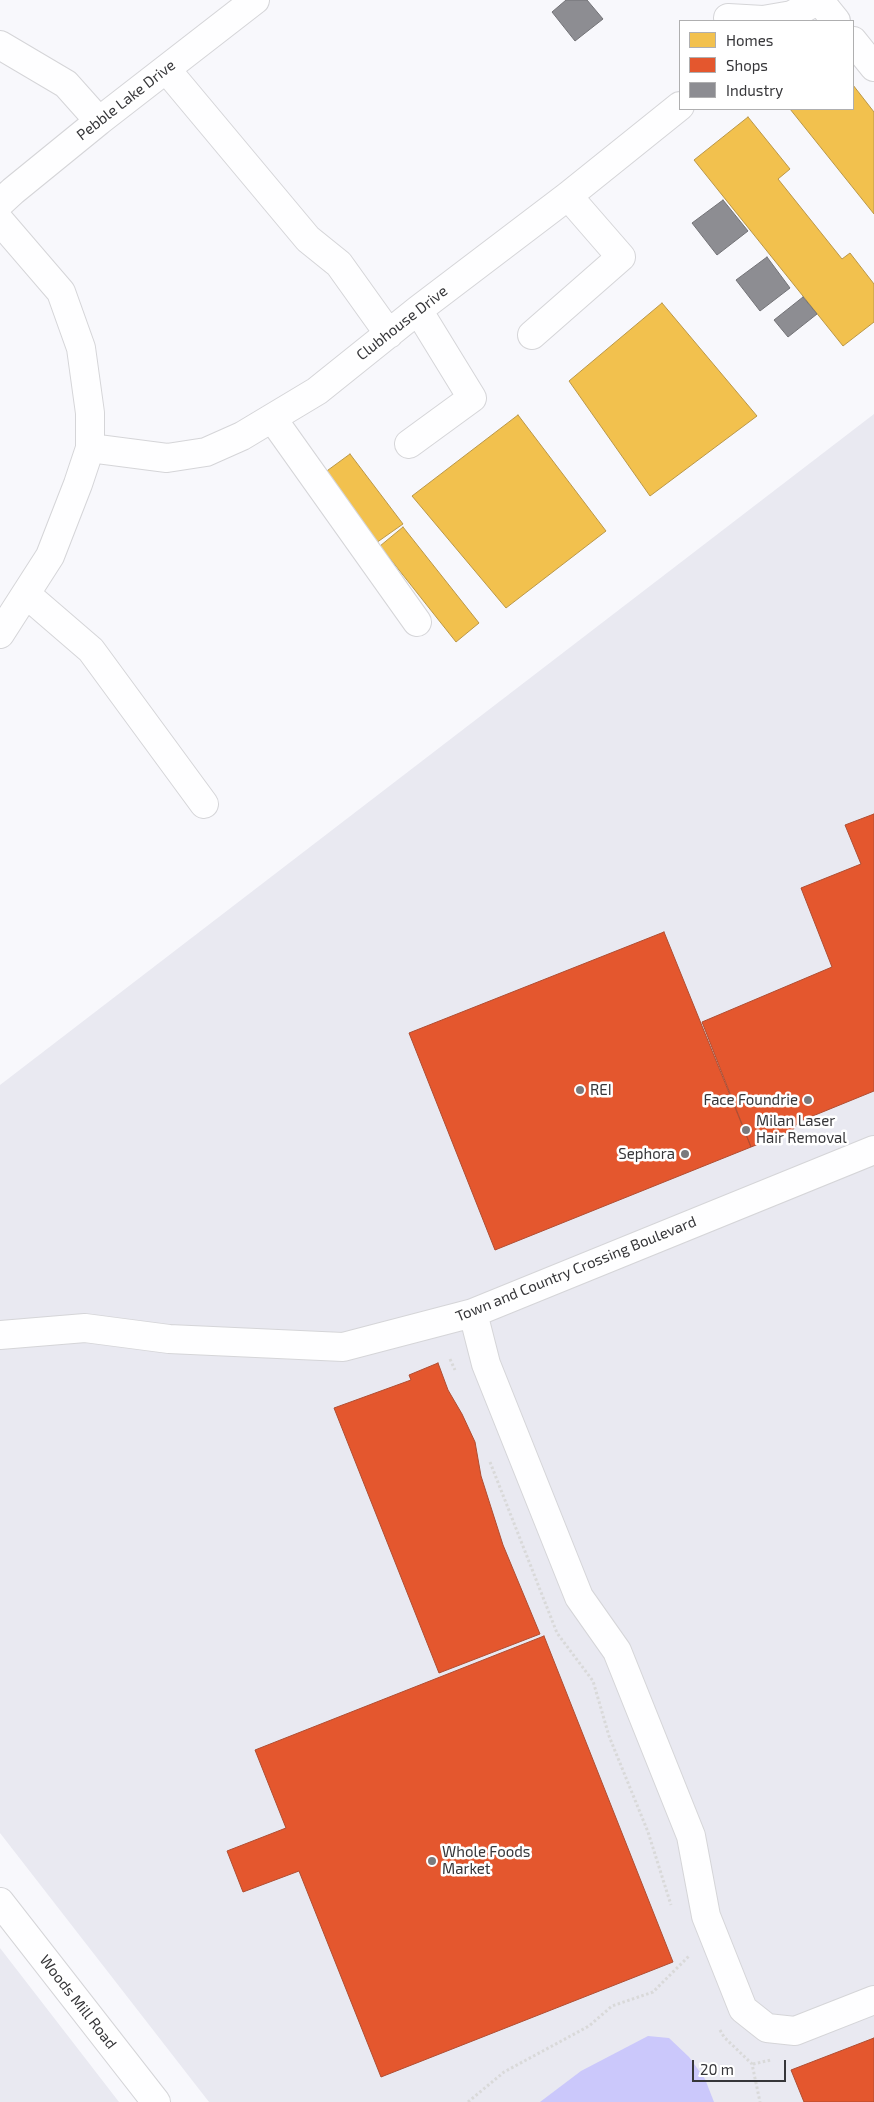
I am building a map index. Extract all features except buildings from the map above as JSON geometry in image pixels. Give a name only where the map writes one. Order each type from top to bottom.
[{"type":"street","name":"Pebble Lake Drive","points":[[0,203],[100,121],[255,0]]},
{"type":"street","points":[[728,13],[763,20],[792,15],[818,0],[835,20]]},
{"type":"street","points":[[854,42],[874,67]]},
{"type":"street","points":[[0,45],[66,84],[100,121]]},
{"type":"street","points":[[166,69],[308,239],[339,264],[389,334]]},
{"type":"street","name":"Clubhouse Drive","points":[[90,448],[167,458],[206,452],[242,436],[317,391],[418,310],[568,196],[679,107]]},
{"type":"street","points":[[532,335],[621,257],[568,196]]},
{"type":"street","points":[[0,221],[61,292],[81,348],[90,413],[90,448],[50,556],[0,634]]},
{"type":"street","points":[[409,444],[472,398],[418,310]]},
{"type":"street","points":[[272,418],[417,622]]},
{"type":"street","points":[[26,594],[91,650],[204,804]]},
{"type":"street","name":"Town and Country Crossing Boulevard","points":[[0,1335],[85,1328],[169,1339],[343,1347],[473,1313],[874,1150]]},
{"type":"street","points":[[473,1313],[486,1364],[579,1597],[618,1651],[691,1836],[706,1916],[743,2009],[767,2028],[795,2031],[874,2000]]},
{"type":"street","name":"Woods Mill Road","points":[[0,1902],[156,2102]]},
{"type":"path","points":[[450,1359],[457,1378]]},
{"type":"path","points":[[489,1460],[557,1633],[593,1681],[609,1736],[648,1832],[672,1908]]},
{"type":"path","points":[[686,1949],[692,1963]]},
{"type":"path","points":[[468,2102],[504,2072],[589,2026],[612,2006],[653,1992],[689,1956]]},
{"type":"path","points":[[720,2029],[724,2038],[752,2064],[760,2102]]},
{"type":"shaded area","points":[[874,414],[874,2102],[209,2102],[0,1833],[0,1085]]},
{"type":"shaded area","points":[[0,1948],[119,2102],[0,2102]]},
{"type":"water","points":[[648,2036],[669,2038],[689,2057],[705,2079],[714,2102],[540,2102],[581,2071]]},
{"type":"place","name":"REI","points":[[580,1090]]},
{"type":"place","name":"Face Foundrie","points":[[808,1100]]},
{"type":"place","name":"Milan Laser Hair Removal","points":[[746,1130]]},
{"type":"place","name":"Sephora","points":[[685,1154]]},
{"type":"place","name":"Whole Foods Market","points":[[432,1861]]}]
